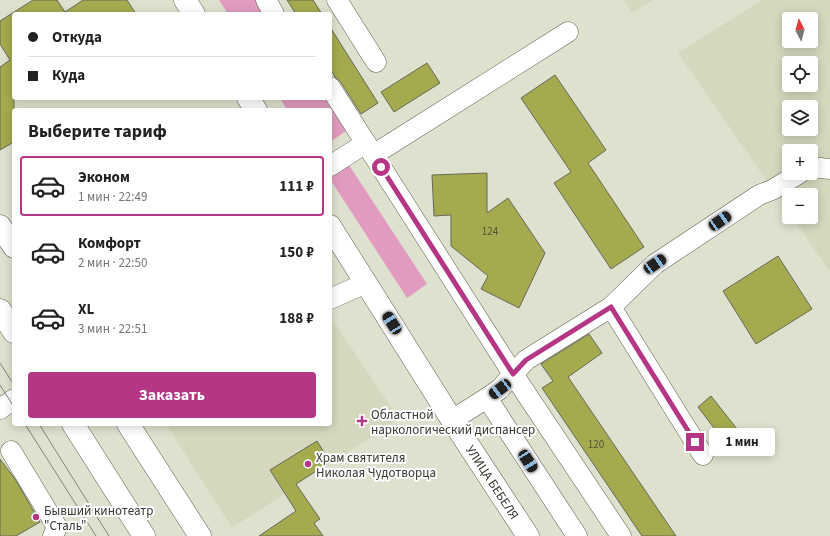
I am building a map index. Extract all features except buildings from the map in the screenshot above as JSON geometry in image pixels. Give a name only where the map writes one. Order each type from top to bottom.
[{"type":"main road","points":[[185,0],[193,12]]},
{"type":"main road","points":[[0,226],[12,244]]},
{"type":"main road","name":"УЛИЦА БЕБЕЛЯ","points":[[332,229],[452,420],[528,536]]},
{"type":"main road","points":[[0,310],[12,329]]},
{"type":"main road","points":[[74,426],[144,536]]},
{"type":"main road","points":[[129,426],[200,536]]},
{"type":"street","points":[[266,0],[273,12]]},
{"type":"street","points":[[337,0],[376,62]]},
{"type":"street","points":[[332,165],[370,149],[568,32]]},
{"type":"street","points":[[332,90],[513,374],[621,536]]},
{"type":"street","points":[[818,168],[830,169]]},
{"type":"street","points":[[452,420],[500,389],[526,360],[611,307],[655,264],[759,195],[772,190],[788,180]]},
{"type":"street","points":[[332,298],[366,283]]},
{"type":"street","points":[[611,307],[703,455]]},
{"type":"street","points":[[487,398],[577,536]]},
{"type":"street","points":[[0,409],[12,401]]},
{"type":"street","points":[[11,451],[57,526],[53,536]]},
{"type":"shaded area","points":[[219,0],[267,0],[275,12],[227,12]]},
{"type":"shaded area","points":[[624,0],[653,0],[632,13]]},
{"type":"shaded area","points":[[762,0],[830,0],[830,272],[797,224],[818,224],[818,188],[782,188],[782,203],[678,53]]},
{"type":"shaded area","points":[[281,100],[331,100],[349,129],[332,141],[332,108],[286,108]]},
{"type":"shaded area","points":[[347,162],[427,284],[407,298],[332,182],[332,172]]},
{"type":"shaded area","name":"Областной наркологический диспансер","points":[[332,319],[399,419],[232,528],[167,426],[332,426]]},
{"type":"tram line","points":[[0,363],[12,382]]},
{"type":"tram line","points":[[0,385],[12,404]]},
{"type":"tram line","points":[[26,426],[96,536]]},
{"type":"tram line","points":[[40,426],[109,536]]},
{"type":"place","name":"Областной наркологический диспансер","points":[[362,421]]},
{"type":"place","name":"Храм святителя Николая Чудотворца","points":[[308,464]]},
{"type":"place","name":"Бывший кинотеатр \"Сталь\"","points":[[36,517]]},
{"type":"route","points":[[381,167],[513,374],[526,360],[611,307],[695,442]]}]
